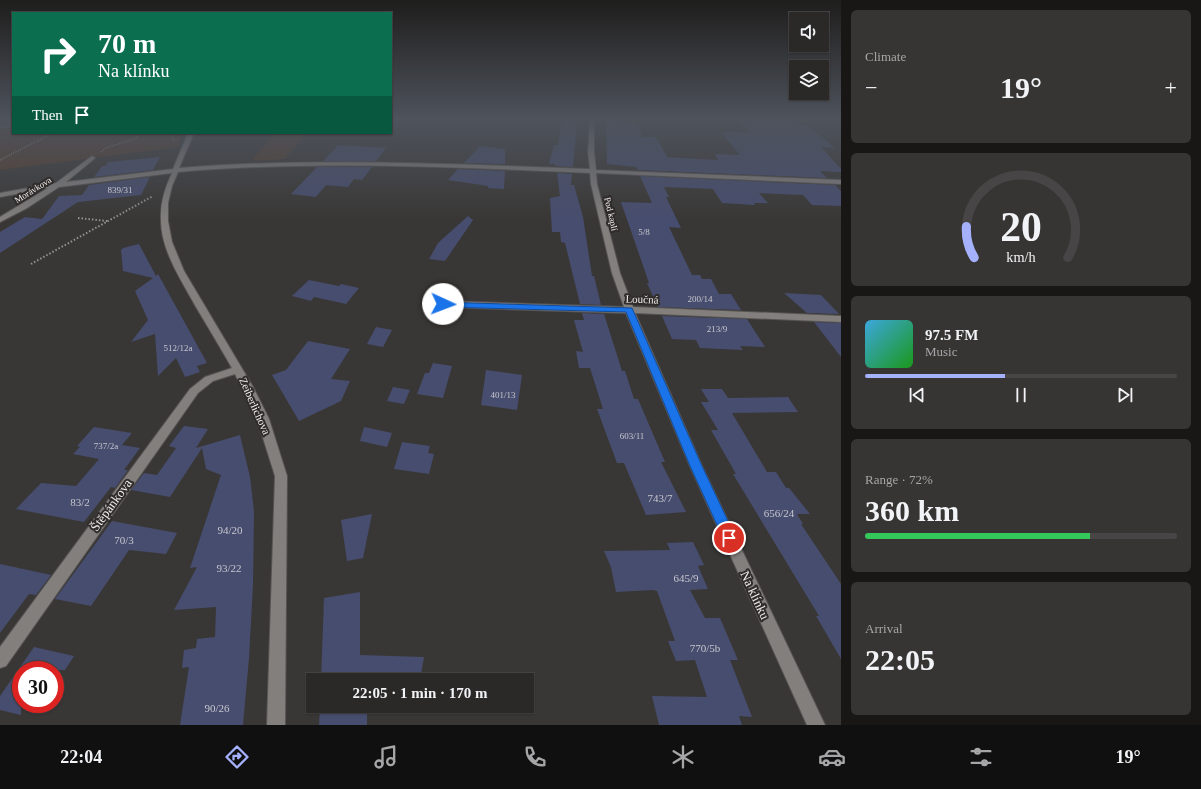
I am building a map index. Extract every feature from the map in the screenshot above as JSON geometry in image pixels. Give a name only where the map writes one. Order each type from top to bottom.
[{"type":"street","name":"Zeiberlichova","points":[[184,154],[169,186],[164,208],[164,221],[168,242],[180,271],[238,369],[263,419],[281,476],[276,725]]},
{"type":"street","name":"Pod kaplí","points":[[592,154],[592,170],[608,243],[629,310]]},
{"type":"street","name":"Morávkova","points":[[0,220],[60,184],[92,158]]},
{"type":"street","points":[[0,195],[60,184],[177,170],[266,164],[375,162],[592,170],[841,182]]},
{"type":"street","name":"Loučná","points":[[443,304],[629,310],[841,320]]},
{"type":"street","name":"Na klínku","points":[[629,310],[696,466],[816,725]]},
{"type":"street","name":"Štěpánkova","points":[[0,660],[69,561],[194,391],[209,379],[238,369]]},
{"type":"path","points":[[0,160],[12,154]]},
{"type":"path","points":[[92,158],[98,154]]},
{"type":"path","points":[[31,264],[154,196]]},
{"type":"path","points":[[78,218],[108,221]]},
{"type":"shaded area","points":[[0,154],[125,154],[0,170]]},
{"type":"shaded area","points":[[257,154],[289,154],[285,159],[256,161],[253,159]]},
{"type":"building","points":[[330,154],[382,154],[376,161],[323,161]]},
{"type":"building","points":[[473,154],[505,154],[505,164],[464,163]]},
{"type":"building","points":[[552,154],[574,154],[573,167],[555,166],[555,164],[549,164]]},
{"type":"building","points":[[607,154],[665,154],[667,157],[718,160],[715,154],[827,154],[841,169],[841,172],[820,171],[827,178],[638,170],[636,167],[607,164]]},
{"type":"building","points":[[160,157],[153,170],[94,177],[102,166],[105,166],[108,162]]},
{"type":"building","points":[[317,167],[372,167],[362,180],[354,179],[348,187],[326,185],[316,197],[291,194]]},
{"type":"building","points":[[458,169],[505,171],[504,189],[488,188],[488,186],[448,180]]},
{"type":"building","points":[[557,173],[572,174],[571,185],[574,185],[583,217],[592,276],[594,276],[601,305],[580,304],[565,243],[561,242],[560,232],[552,232],[550,198],[560,196]]},
{"type":"building","points":[[640,176],[835,185],[841,191],[841,206],[812,205],[803,195],[759,193],[768,203],[754,203],[755,205],[722,203],[713,189],[664,187],[669,197],[666,197],[681,228],[669,227],[692,275],[700,275],[702,279],[711,279],[719,294],[731,294],[741,310],[658,307],[647,283],[649,283],[621,202],[652,203]]},
{"type":"building","points":[[150,177],[141,195],[78,202],[0,253],[0,232],[25,217],[42,219],[59,196],[82,195],[89,185]]},
{"type":"building","points":[[468,216],[473,220],[445,261],[429,259],[438,243]]},
{"type":"building","points":[[139,244],[156,276],[158,274],[207,363],[197,366],[200,372],[185,377],[176,358],[158,376],[155,334],[131,342],[148,320],[135,291],[153,278],[123,271],[121,250],[123,248]]},
{"type":"building","points":[[309,280],[359,288],[346,304],[314,297],[311,301],[292,296]]},
{"type":"building","points":[[784,293],[821,295],[839,314],[807,313]]},
{"type":"building","points":[[582,313],[604,314],[622,371],[625,371],[634,399],[638,399],[665,462],[661,462],[686,512],[646,515],[624,463],[617,463],[597,409],[603,409],[590,368],[579,368],[576,351],[583,352],[574,320],[584,320]]},
{"type":"building","points":[[662,316],[747,319],[765,347],[740,346],[743,350],[700,348],[696,340],[672,339]]},
{"type":"building","points":[[814,322],[841,323],[841,357]]},
{"type":"building","points":[[376,327],[392,330],[383,347],[367,344]]},
{"type":"building","points":[[308,341],[350,349],[331,379],[350,381],[341,401],[299,421],[272,375],[286,370]]},
{"type":"building","points":[[433,363],[452,366],[443,398],[417,394],[425,373],[429,373]]},
{"type":"building","points":[[486,370],[522,375],[517,410],[481,405]]},
{"type":"building","points":[[393,387],[410,390],[404,404],[387,401]]},
{"type":"building","points":[[701,389],[722,389],[728,398],[788,397],[798,412],[732,413],[767,472],[776,472],[786,488],[789,488],[810,514],[797,514],[803,524],[801,524],[841,584],[841,659],[816,616],[819,616],[733,474],[736,474],[711,430],[718,430],[701,402],[709,402]]},
{"type":"building","points":[[184,426],[208,429],[196,448],[240,435],[250,477],[254,511],[253,585],[249,658],[243,725],[180,725],[189,667],[182,668],[184,650],[196,648],[197,639],[215,637],[216,607],[174,610],[197,567],[190,568],[221,475],[206,469],[202,448],[170,497],[131,490],[144,473],[157,475],[176,448],[169,446]]},
{"type":"building","points":[[94,427],[132,433],[122,445],[140,448],[124,470],[128,470],[115,488],[111,487],[84,522],[16,509],[41,483],[76,486],[99,459],[73,454],[80,447],[77,446]]},
{"type":"building","points":[[364,427],[392,433],[387,447],[360,441]]},
{"type":"building","points":[[402,442],[430,446],[428,453],[434,454],[429,474],[394,469]]},
{"type":"building","points":[[372,514],[363,558],[347,561],[341,520]]},
{"type":"building","points":[[112,521],[177,533],[166,554],[129,550],[91,606],[55,599]]},
{"type":"building","points":[[693,542],[704,565],[698,566],[708,589],[690,590],[705,618],[720,618],[738,660],[730,660],[752,717],[739,716],[742,725],[659,725],[652,696],[707,697],[695,660],[676,661],[668,641],[675,641],[657,591],[616,592],[611,567],[604,551],[670,550],[667,543]]},
{"type":"building","points":[[0,564],[51,575],[36,595],[29,594],[0,633]]},
{"type":"building","points":[[360,592],[360,655],[424,657],[421,673],[321,673],[324,598]]},
{"type":"building","points":[[34,647],[74,656],[65,670],[64,661],[24,661]]},
{"type":"building","points":[[12,679],[12,713],[0,710],[0,696]]},
{"type":"building","points":[[320,713],[367,713],[367,725],[319,725]]},
{"type":"route","points":[[443,304],[629,310],[696,466],[729,538]]}]
